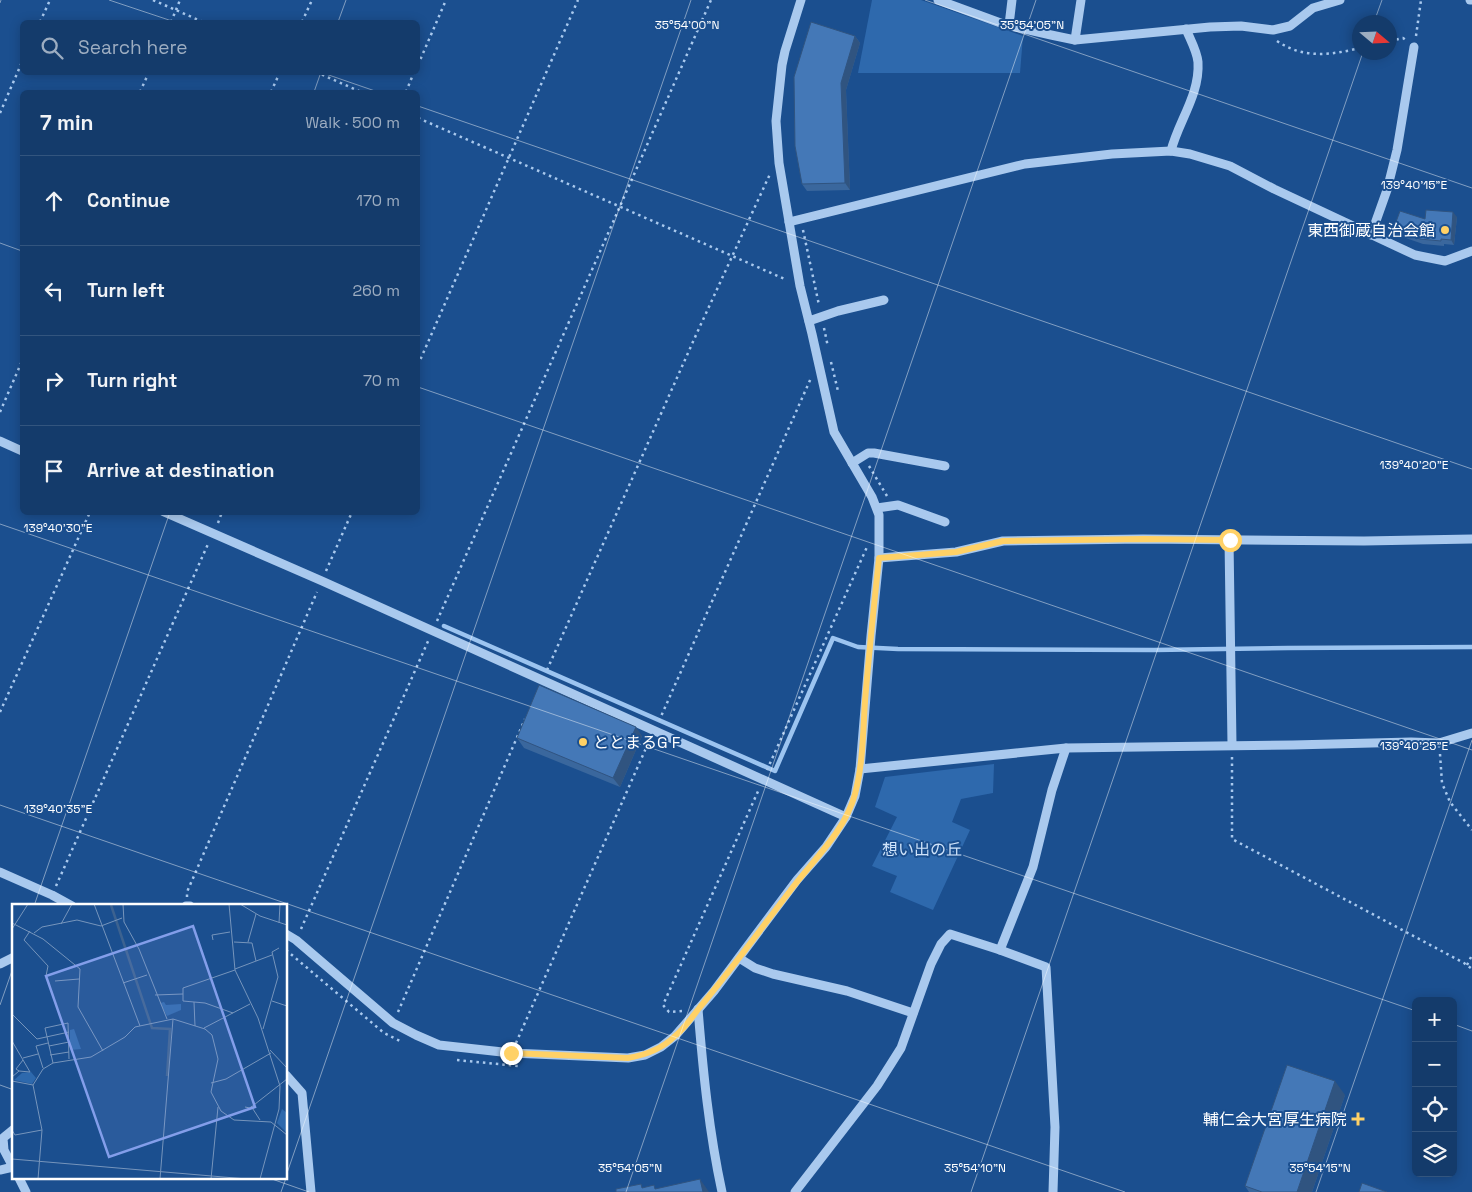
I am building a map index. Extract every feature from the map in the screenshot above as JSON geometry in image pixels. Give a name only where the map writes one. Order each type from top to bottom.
[{"type":"street","points":[[288,935],[393,1023],[439,1045],[511,1053],[628,1058],[645,1055],[661,1047],[688,1023],[740,958],[797,880],[826,847],[846,817],[855,796],[860,769],[879,558],[879,515],[872,497],[834,432],[800,286],[779,163],[776,121],[782,65],[801,0]]},
{"type":"street","points":[[939,0],[1009,25],[1051,36],[1076,40],[1210,27],[1241,26],[1273,30],[1290,26],[1313,8],[1340,0]]},
{"type":"street","points":[[1009,25],[1012,0]]},
{"type":"street","points":[[1076,40],[1081,0]]},
{"type":"street","points":[[1171,152],[1174,140],[1189,108],[1197,77],[1198,60],[1186,29]]},
{"type":"street","points":[[1371,235],[1387,190],[1397,150],[1414,47]]},
{"type":"street","points":[[789,222],[1025,164],[1112,154],[1171,152],[1190,154],[1230,166],[1414,255],[1445,261],[1472,251]]},
{"type":"street","points":[[809,321],[838,311],[884,300]]},
{"type":"street","points":[[0,441],[20,450]]},
{"type":"street","points":[[852,464],[868,453],[874,453],[945,466]]},
{"type":"street","points":[[877,508],[898,505],[945,522]]},
{"type":"street","points":[[171,515],[322,581],[846,817]]},
{"type":"street","points":[[879,558],[956,552],[1003,541],[1144,539],[1364,541],[1472,539]]},
{"type":"street","points":[[1230,540],[1232,745]]},
{"type":"street","points":[[860,769],[1066,748],[1439,742],[1472,733]]},
{"type":"street","points":[[1000,950],[1033,867],[1052,790],[1066,748]]},
{"type":"street","points":[[0,872],[68,904]]},
{"type":"street","points":[[795,1192],[877,1086],[900,1048],[941,944],[950,934],[1046,967],[1055,1127],[1053,1192]]},
{"type":"street","points":[[0,964],[12,958]]},
{"type":"street","points":[[740,958],[755,968],[764,971],[847,991],[913,1013]]},
{"type":"street","points":[[698,1009],[703,1074],[715,1159],[722,1192]]},
{"type":"street","points":[[288,1077],[302,1093],[311,1192]]},
{"type":"street","points":[[12,1131],[3,1138],[4,1150],[12,1166]]},
{"type":"street","points":[[20,1180],[26,1192]]},
{"type":"path","points":[[41,20],[50,0]]},
{"type":"path","points":[[153,0],[198,20]]},
{"type":"path","points":[[171,20],[180,0]]},
{"type":"path","points":[[303,20],[312,0]]},
{"type":"path","points":[[420,60],[446,0]]},
{"type":"path","points":[[420,360],[578,0]]},
{"type":"path","points":[[296,940],[711,0]]},
{"type":"path","points":[[1414,47],[1421,0]]},
{"type":"path","points":[[1259,28],[1279,43],[1294,50],[1310,54],[1335,54],[1352,50]]},
{"type":"path","points":[[1397,39],[1403,38],[1414,47]]},
{"type":"path","points":[[0,113],[20,67]]},
{"type":"path","points":[[141,90],[148,75]]},
{"type":"path","points":[[272,90],[279,75]]},
{"type":"path","points":[[323,75],[356,90]]},
{"type":"path","points":[[407,90],[413,75]]},
{"type":"path","points":[[420,119],[800,286]]},
{"type":"path","points":[[542,681],[732,256],[771,171],[779,163]]},
{"type":"path","points":[[802,223],[829,350]]},
{"type":"path","points":[[830,358],[839,395]]},
{"type":"path","points":[[0,412],[20,366]]},
{"type":"path","points":[[511,1053],[811,378]]},
{"type":"path","points":[[867,462],[889,501]]},
{"type":"path","points":[[0,712],[89,515]]},
{"type":"path","points":[[188,904],[187,892],[351,515]]},
{"type":"path","points":[[52,895],[213,534]]},
{"type":"path","points":[[393,1023],[526,717]]},
{"type":"path","points":[[1439,742],[1442,782],[1450,802],[1472,830]]},
{"type":"path","points":[[1232,745],[1232,838],[1472,969]]},
{"type":"path","points":[[1467,965],[1472,956]]},
{"type":"green space","points":[[872,0],[921,0],[1023,36],[1020,73],[858,73]]},
{"type":"green space","name":"想い出の丘","points":[[994,764],[993,793],[961,799],[952,822],[970,830],[933,910],[890,892],[897,876],[872,866],[897,817],[875,807],[885,777]]},
{"type":"building","points":[[811,22],[855,36],[841,83],[845,183],[802,184],[795,146],[794,77]]},
{"type":"building","points":[[1426,210],[1453,212],[1451,240],[1420,239],[1393,230],[1400,211],[1425,219]]},
{"type":"building","name":"ととまるG F","points":[[539,685],[636,727],[613,778],[517,738]]},
{"type":"building","points":[[1287,1065],[1335,1081],[1297,1192],[1262,1192],[1245,1186]]},
{"type":"building","points":[[700,1179],[703,1192],[616,1192],[616,1189],[641,1184],[642,1188],[654,1185],[655,1189]]},
{"type":"building","points":[[1362,1183],[1387,1192],[1359,1192]]},
{"type":"waterway","points":[[444,626],[775,771],[833,638],[858,647],[898,649],[1154,650],[1472,647]]},
{"type":"place","name":"東西御蔵自治会館","points":[[1445,230]]},
{"type":"place","name":"ととまるG F","points":[[583,742]]},
{"type":"place","name":"輔仁会大宮厚生病院","points":[[1358,1119]]},
{"type":"route","points":[[511,1053],[628,1058],[645,1055],[661,1047],[688,1023],[740,958],[797,880],[826,847],[846,817],[855,796],[860,769],[879,558],[956,552],[1003,541],[1230,540]]}]
